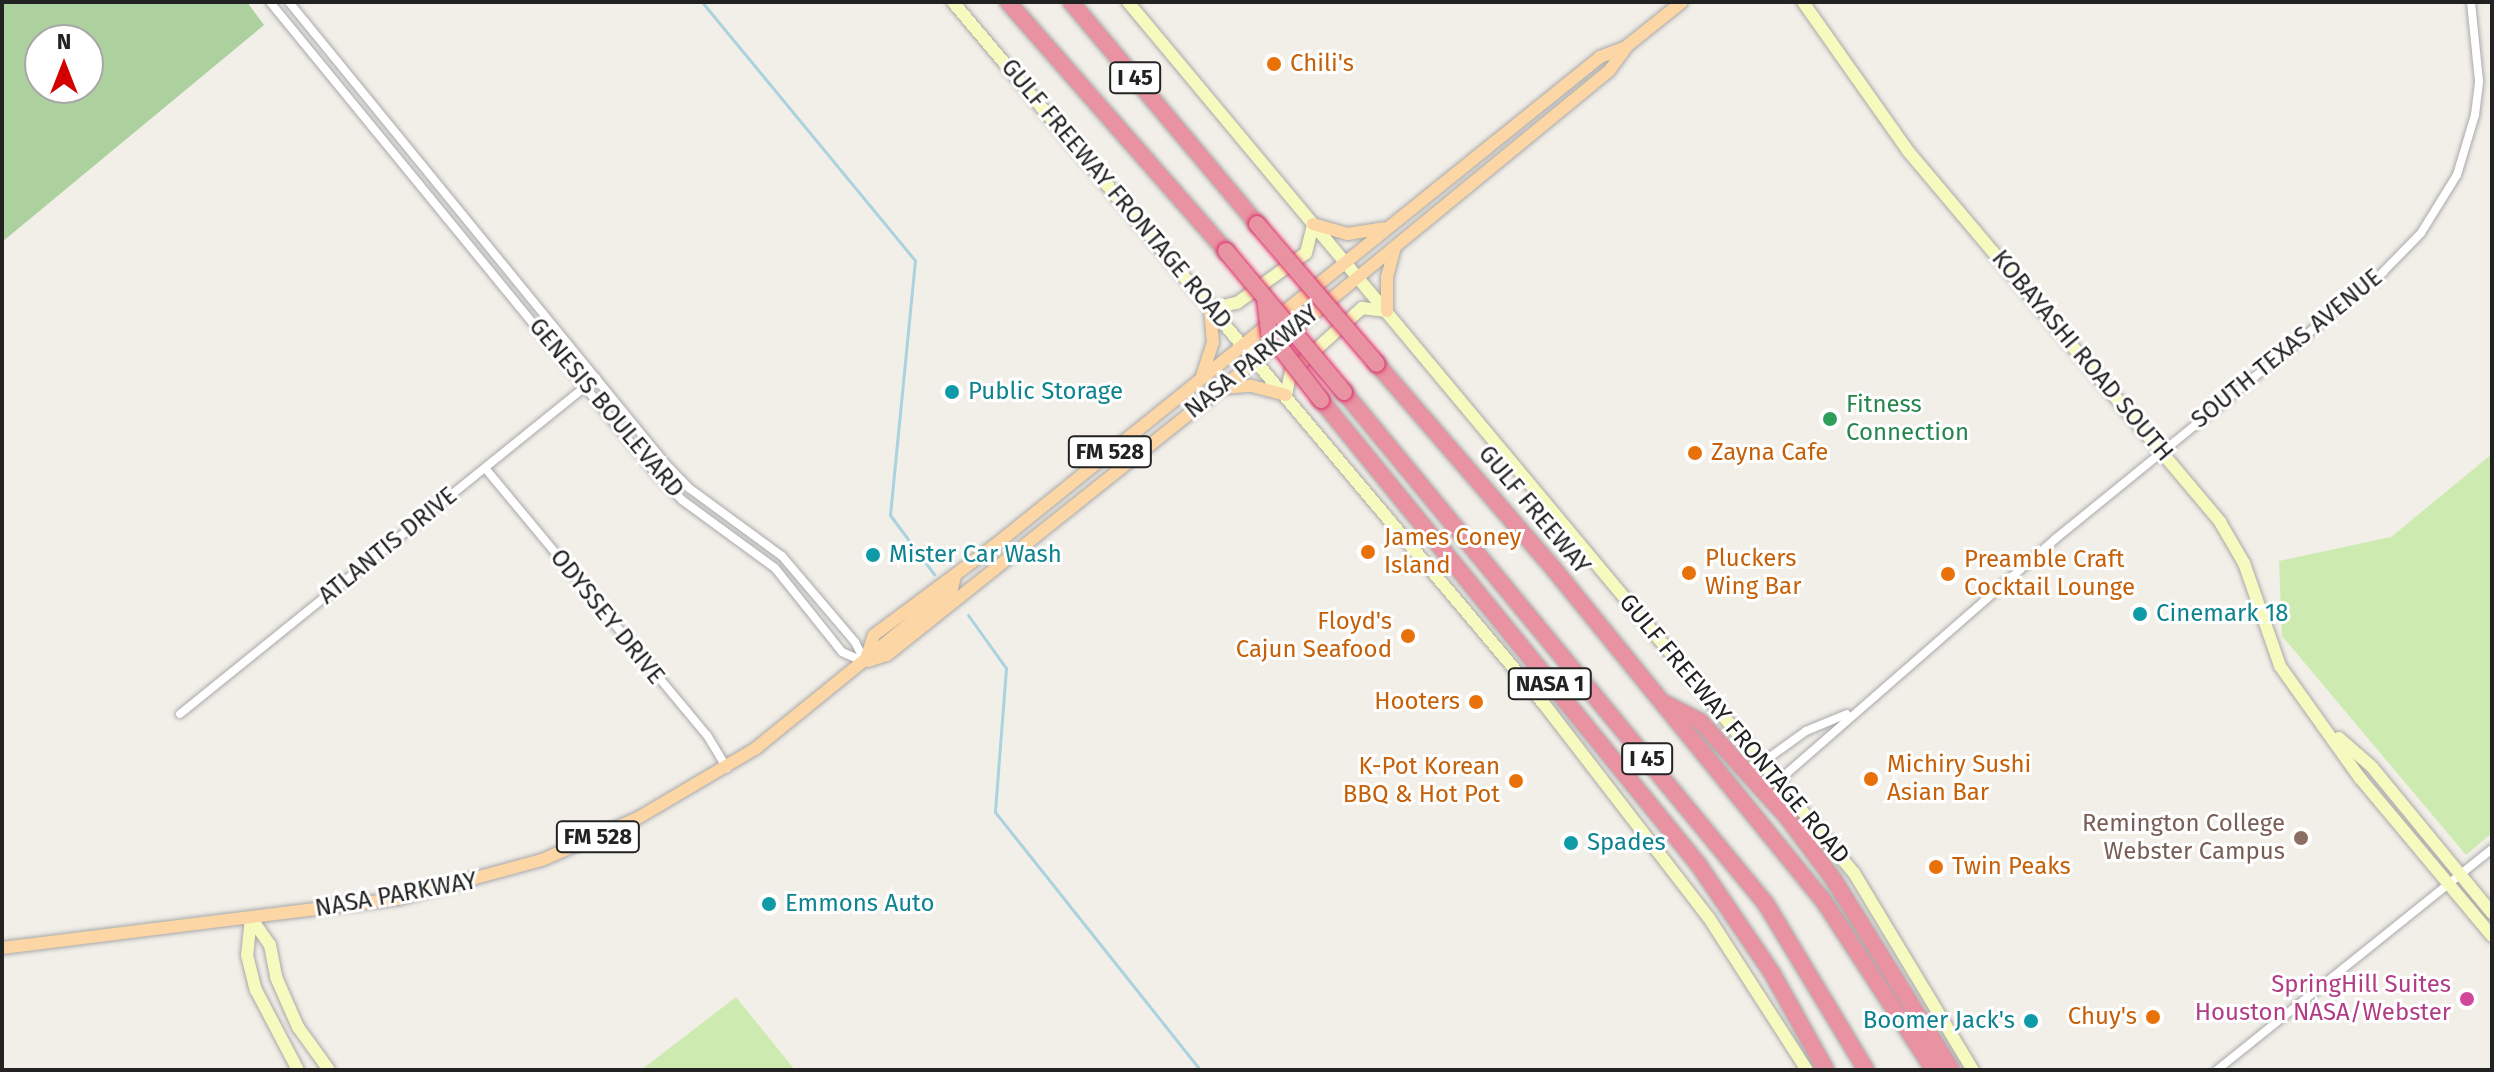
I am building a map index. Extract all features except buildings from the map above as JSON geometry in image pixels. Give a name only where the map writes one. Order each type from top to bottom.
[{"type":"highway","name":"GULF FREEWAY","points":[[1071,2],[1659,700],[1823,900],[1934,1070]]},
{"type":"highway","name":"I 45","points":[[1007,4],[1226,251],[1766,904],[1866,1070]]},
{"type":"highway","name":"NASA 1","points":[[1264,297],[1269,333],[1698,864],[1772,973],[1826,1070]]},
{"type":"highway","points":[[1659,700],[1701,722],[1787,817],[1834,880],[1952,1070]]},
{"type":"main road","name":"GULF FREEWAY FRONTAGE ROAD","points":[[953,2],[1210,309],[1257,360],[1661,853],[1807,1070]]},
{"type":"main road","name":"GULF FREEWAY FRONTAGE ROAD","points":[[1128,2],[1854,873],[1973,1070]]},
{"type":"main road","name":"NASA PARKWAY","points":[[251,918],[398,899],[489,878],[636,819],[727,768],[865,662],[887,655],[1007,562],[1609,71],[1627,46],[1682,2]]},
{"type":"main road","name":"KOBAYASHI ROAD SOUTH","points":[[1803,2],[1908,151],[2163,450],[2231,539],[2280,666],[2328,728],[2360,778],[2492,936]]},
{"type":"main road","name":"NASA PARKWAY","points":[[865,662],[874,635],[994,546],[1600,57],[1627,46]]},
{"type":"main road","points":[[1200,380],[1213,343],[1210,309],[1237,303],[1306,253],[1313,224],[1347,234],[1386,228]]},
{"type":"main road","points":[[1220,388],[1252,386],[1286,395],[1291,372],[1362,308],[1387,311],[1387,277],[1396,246]]},
{"type":"main road","points":[[994,546],[1007,562]]},
{"type":"main road","name":"KOBAYASHI ROAD SOUTH","points":[[2328,728],[2372,767],[2492,913]]},
{"type":"main road","points":[[251,918],[247,955],[256,990],[298,1070]]},
{"type":"main road","points":[[251,918],[270,945],[276,977],[298,1027],[329,1070]]},
{"type":"main road","name":"FM 528","points":[[2,948],[251,918]]},
{"type":"street","name":"GENESIS BOULEVARD","points":[[270,2],[669,488],[772,565],[842,652],[865,662]]},
{"type":"street","name":"GENESIS BOULEVARD","points":[[289,2],[678,477],[782,556],[855,642],[865,662]]},
{"type":"street","name":"SOUTH TEXAS AVENUE","points":[[1778,781],[1851,712],[2163,450],[2383,272],[2442,203],[2457,175],[2475,115],[2479,81],[2471,2]]},
{"type":"street","points":[[387,144],[398,135]]},
{"type":"street","points":[[486,264],[496,255]]},
{"type":"street","name":"ATLANTIS DRIVE","points":[[180,714],[596,378]]},
{"type":"street","name":"ODYSSEY DRIVE","points":[[485,468],[707,735],[727,768]]},
{"type":"street","name":"SOUTH TEXAS AVENUE","points":[[1763,762],[1806,731],[1851,712]]},
{"type":"street","points":[[2217,1070],[2449,888],[2492,849]]},
{"type":"green space","points":[[2,2],[247,2],[264,25],[2,242]]},
{"type":"green space","points":[[2492,454],[2492,833],[2466,855],[2282,636],[2279,561],[2391,537]]},
{"type":"green space","points":[[736,997],[795,1070],[641,1070]]},
{"type":"waterway","points":[[702,2],[915,260],[890,515],[934,574]]},
{"type":"waterway","points":[[968,615],[1006,668],[995,812],[1200,1070]]},
{"type":"place","name":"Chili's","points":[[1274,64]]},
{"type":"place","name":"Public Storage","points":[[952,392]]},
{"type":"place","name":"Fitness Connection","points":[[1830,419]]},
{"type":"place","name":"Zayna Cafe","points":[[1695,453]]},
{"type":"place","name":"James Coney Island","points":[[1368,552]]},
{"type":"place","name":"Mister Car Wash","points":[[873,555]]},
{"type":"place","name":"Pluckers Wing Bar","points":[[1689,573]]},
{"type":"place","name":"Preamble Craft Cocktail Lounge","points":[[1948,574]]},
{"type":"place","name":"Cinemark 18","points":[[2140,614]]},
{"type":"place","name":"Floyd's Cajun Seafood","points":[[1408,636]]},
{"type":"place","name":"Hooters","points":[[1476,702]]},
{"type":"place","name":"Michiry Sushi Asian Bar","points":[[1871,779]]},
{"type":"place","name":"K-Pot Korean BBQ & Hot Pot","points":[[1516,781]]},
{"type":"place","name":"Remington College Webster Campus","points":[[2301,838]]},
{"type":"place","name":"Spades","points":[[1571,843]]},
{"type":"place","name":"Twin Peaks","points":[[1936,867]]},
{"type":"place","name":"Emmons Auto","points":[[769,904]]},
{"type":"place","name":"SpringHill Suites Houston NASA/Webster","points":[[2467,999]]},
{"type":"place","name":"Chuy's","points":[[2153,1017]]},
{"type":"place","name":"Boomer Jack's","points":[[2031,1021]]}]
